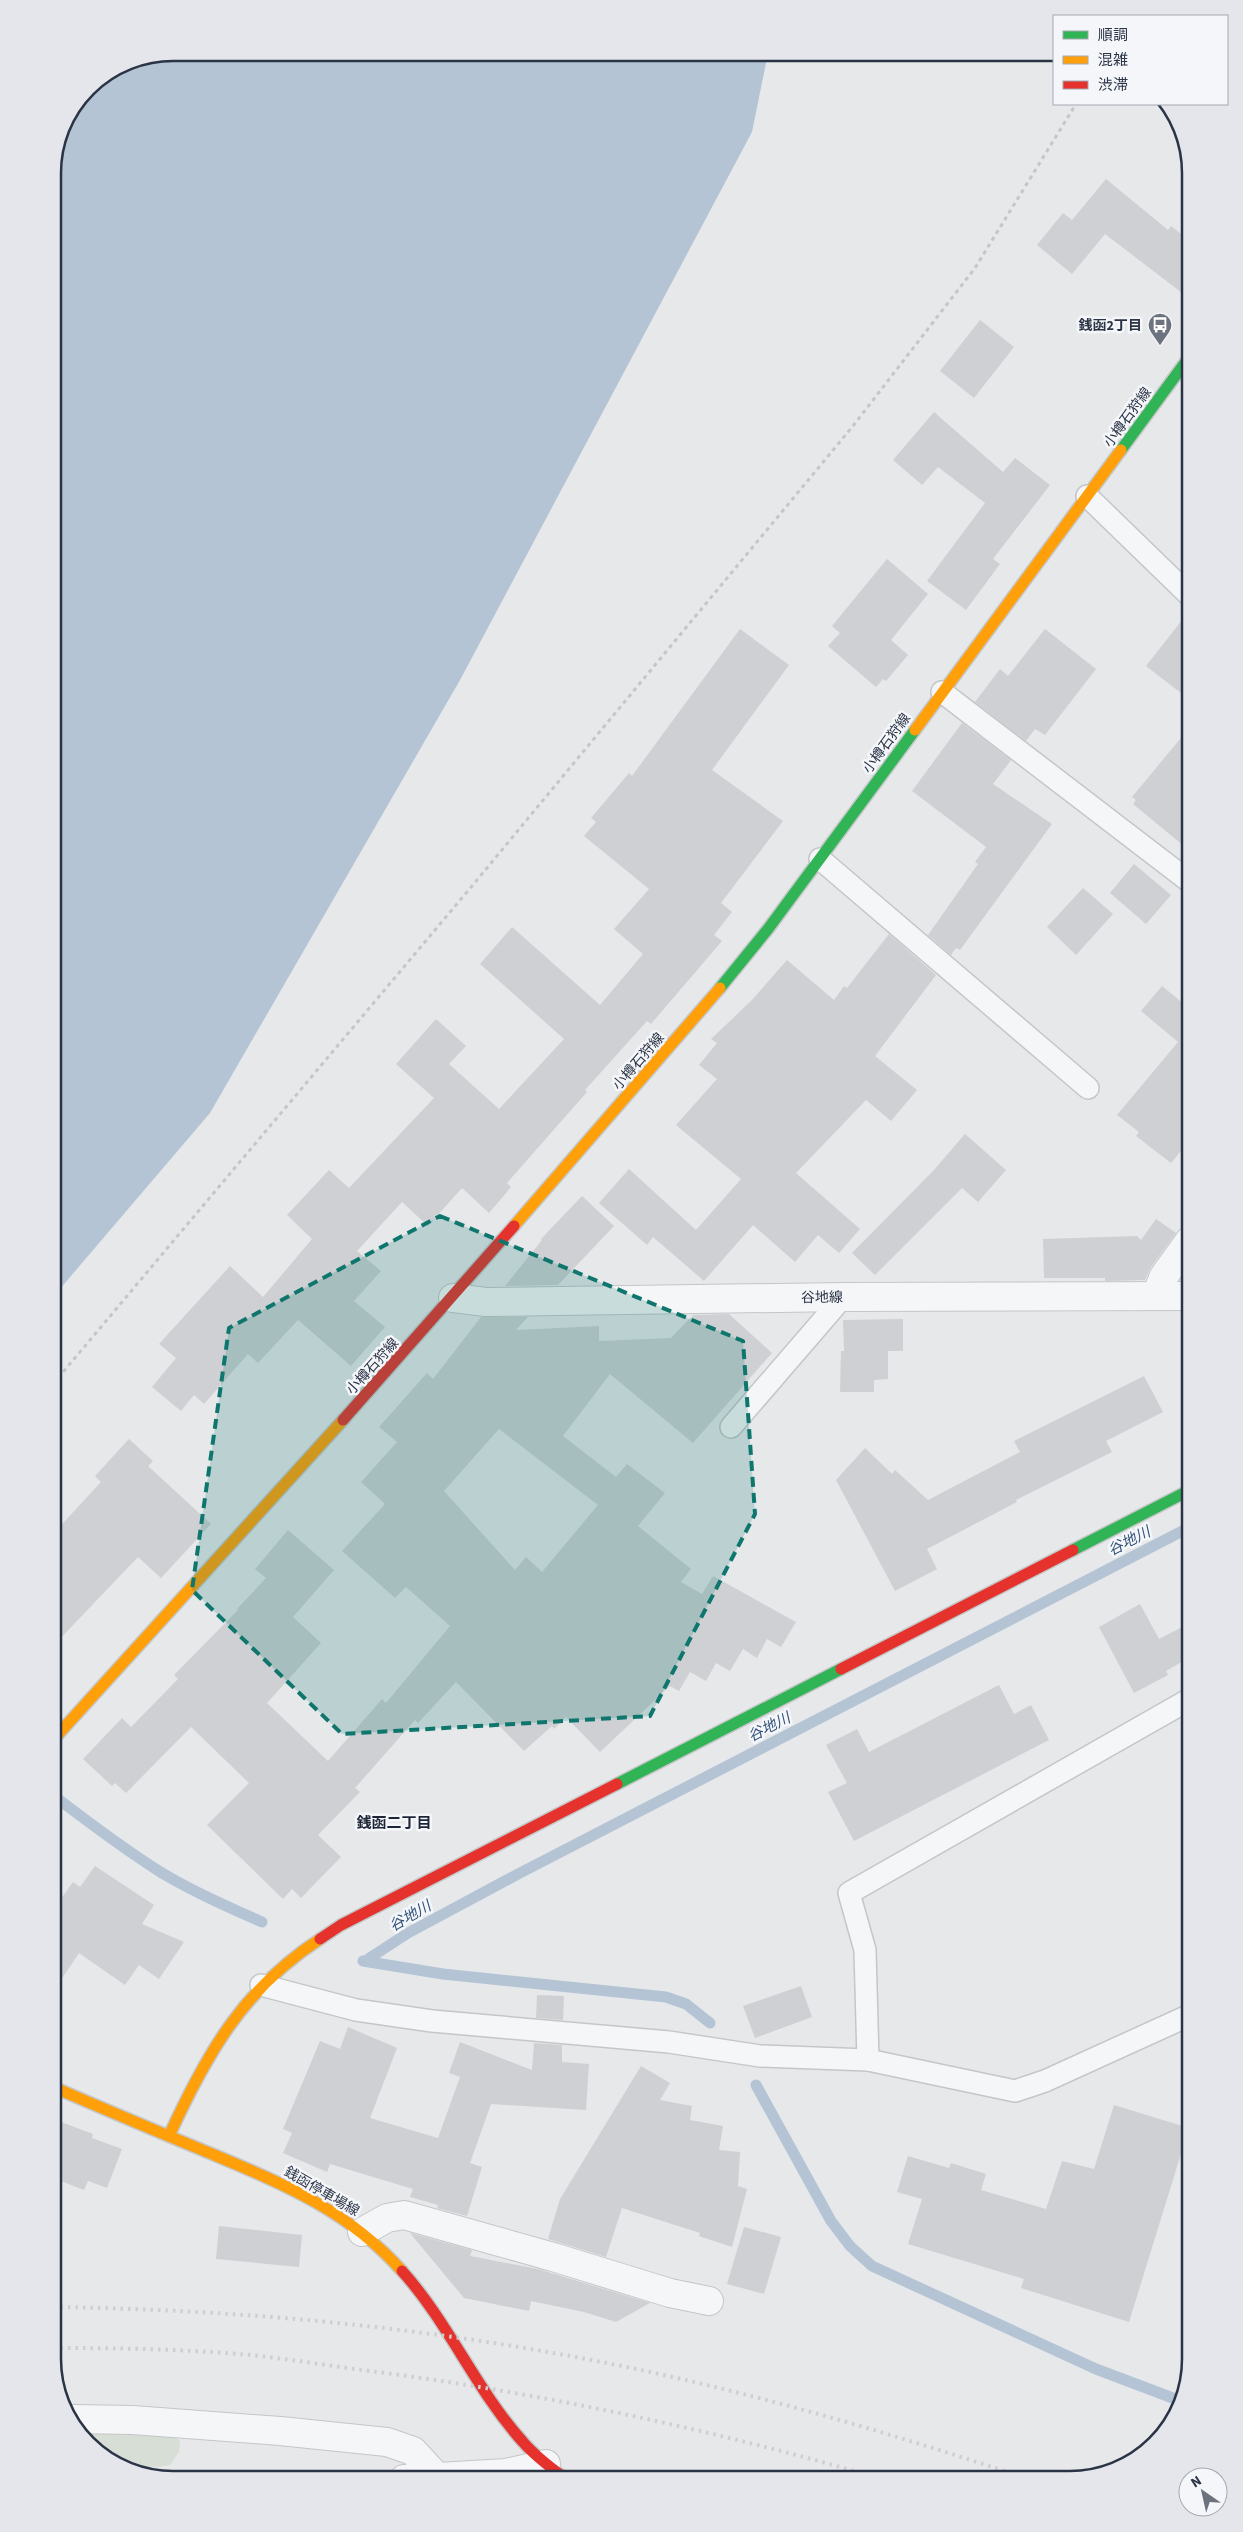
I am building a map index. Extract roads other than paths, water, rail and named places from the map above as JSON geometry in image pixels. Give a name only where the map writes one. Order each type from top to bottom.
[{"type":"main road","name":"小樽石狩線","points":[[61,1731],[201,1582],[453,1298],[725,983],[820,859],[1182,368]]},
{"type":"main road","points":[[169,2136],[204,2062],[223,2031],[261,1985],[290,1959],[341,1925],[1182,1494]]},
{"type":"main road","name":"銭函停車場線","points":[[61,2091],[292,2189],[335,2212],[362,2232],[384,2252],[418,2290],[516,2434],[555,2471]]},
{"type":"street","points":[[1156,1295],[1164,1276],[1182,1251]]},
{"type":"street","name":"谷地線","points":[[453,1298],[486,1302],[843,1297],[1182,1296]]},
{"type":"street","points":[[362,2232],[387,2218],[404,2215],[553,2257],[670,2293],[709,2301]]},
{"type":"street","points":[[79,2419],[133,2420],[241,2428],[387,2442],[413,2451],[431,2471]]},
{"type":"lane","points":[[1087,496],[1182,588]]},
{"type":"lane","points":[[942,692],[1182,876]]},
{"type":"lane","points":[[820,859],[1088,1088]]},
{"type":"lane","points":[[731,1427],[843,1297]]},
{"type":"lane","points":[[868,2060],[865,1950],[849,1893],[1182,1704]]},
{"type":"lane","points":[[261,1985],[356,2010],[432,2021],[669,2042],[760,2056],[868,2060],[1015,2091],[1045,2081],[1182,2019]]},
{"type":"water","points":[[766,61],[752,132],[460,680],[210,1113],[61,1288],[61,166],[65,144],[73,124],[89,99],[111,80],[137,67],[159,62]]},
{"type":"waterway","name":"谷地川","points":[[365,1961],[408,1933],[520,1873],[1182,1531]]},
{"type":"waterway","name":"谷地川","points":[[61,1801],[106,1835],[162,1873],[199,1893],[262,1922]]},
{"type":"waterway","points":[[363,1961],[443,1974],[666,1997],[686,2004],[710,2023]]},
{"type":"waterway","points":[[756,2085],[831,2221],[850,2246],[872,2266],[1096,2369],[1174,2399]]},
{"type":"railway","points":[[61,2307],[138,2309],[307,2320],[476,2340],[561,2354],[727,2390],[803,2410],[1004,2471]]},
{"type":"railway","points":[[61,2348],[156,2349],[234,2354],[449,2382],[574,2404],[698,2430],[853,2471]]},
{"type":"place","name":"銭函2丁目","points":[[1160,346]]},
{"type":"district","name":"銭函二丁目","points":[[394,1823]]}]
